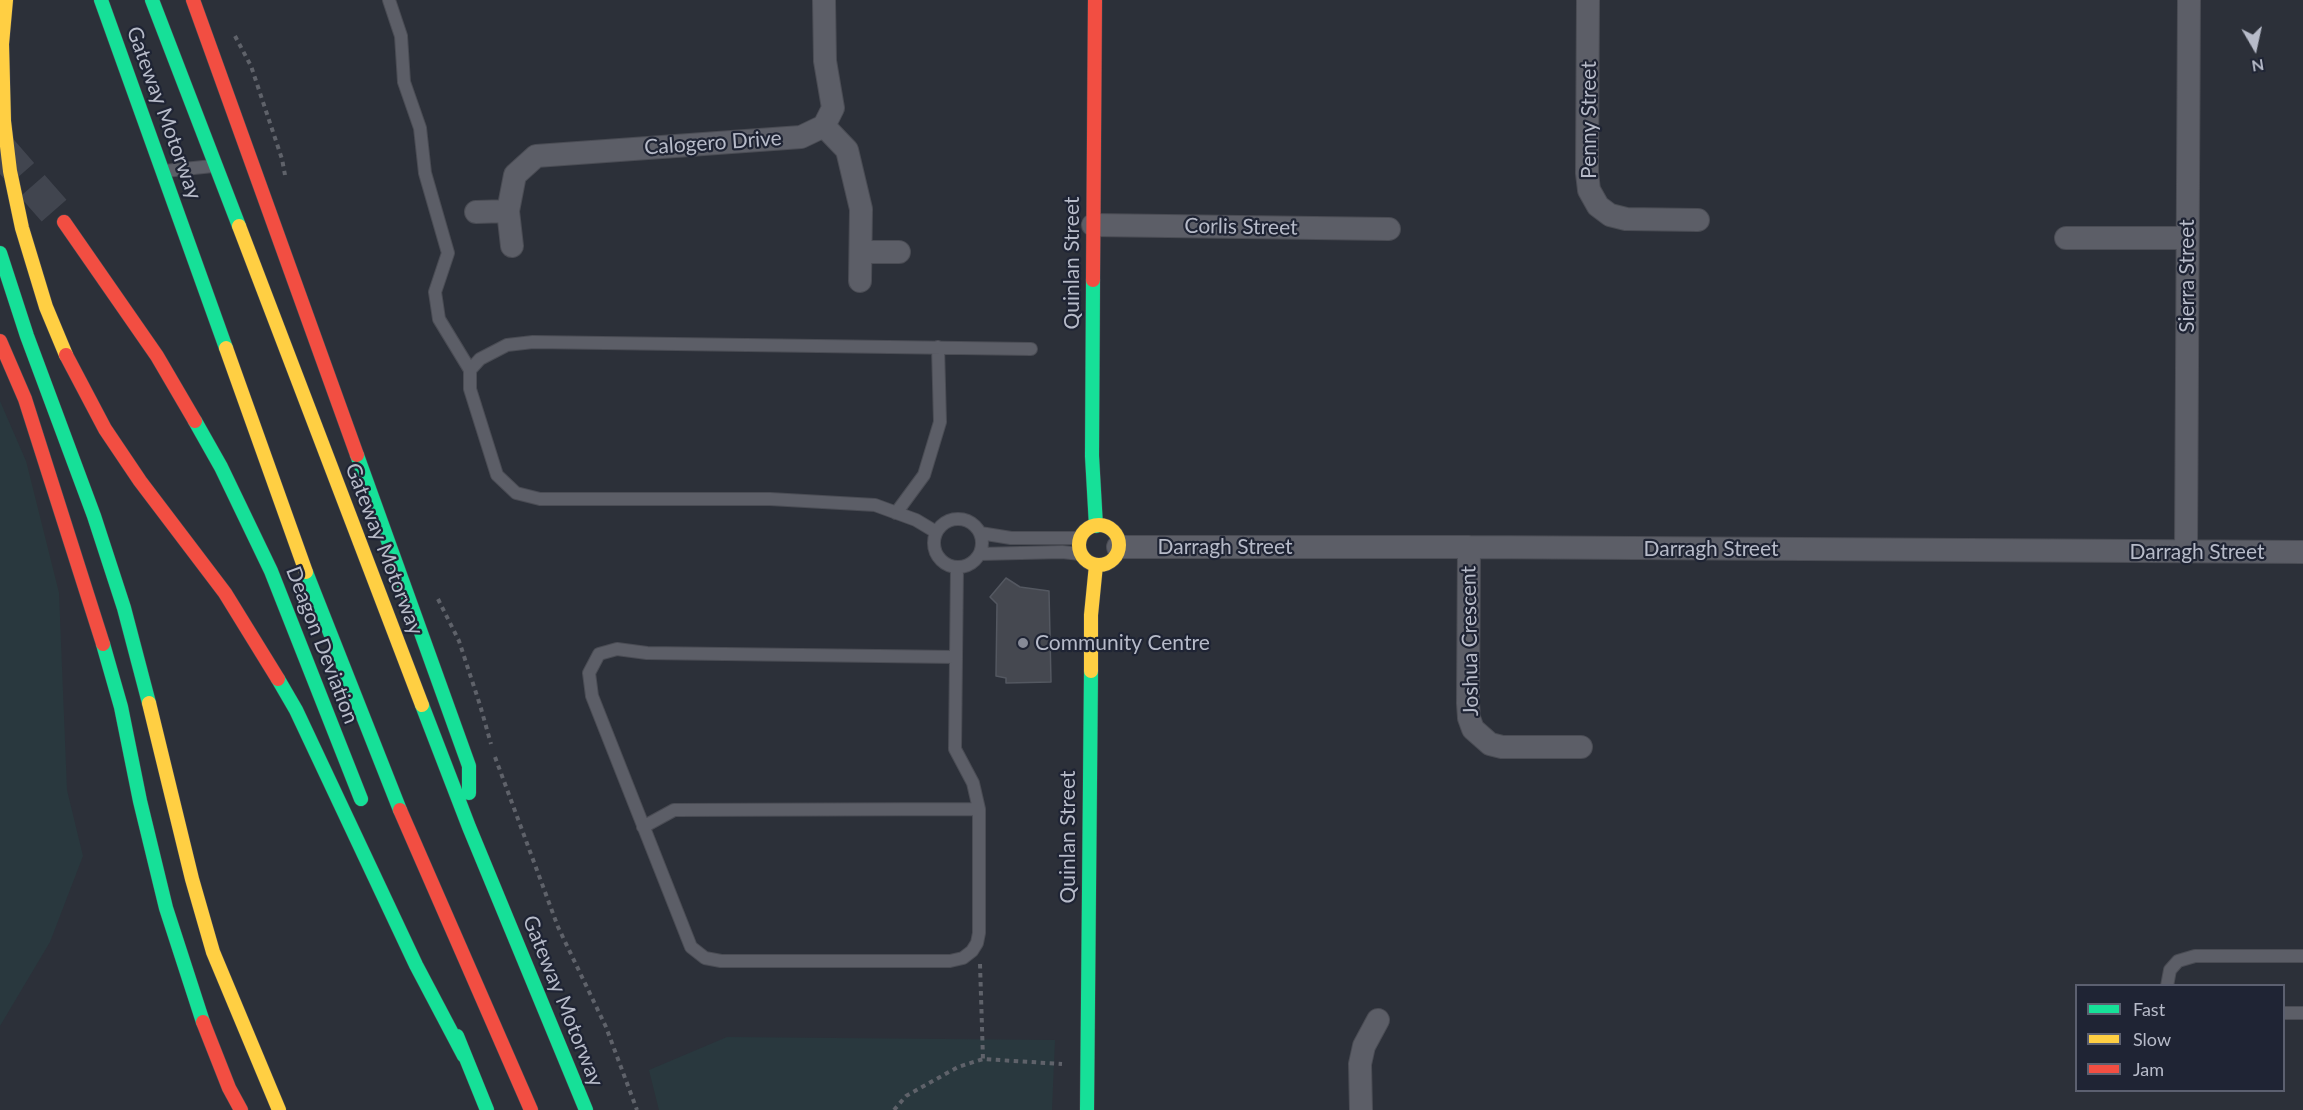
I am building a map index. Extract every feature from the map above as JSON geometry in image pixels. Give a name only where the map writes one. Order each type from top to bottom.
[{"type":"main road","points":[[6,0],[2,44],[4,121],[10,171],[22,228],[42,296],[64,350],[105,429],[140,481],[225,593],[263,651],[296,710],[416,965],[464,1056]]},
{"type":"main road","name":"Gateway Motorway","points":[[100,0],[304,566],[386,774],[457,944],[531,1110]]},
{"type":"main road","name":"Gateway Motorway","points":[[152,0],[469,827],[586,1110]]},
{"type":"main road","points":[[193,0],[469,766],[469,827]]},
{"type":"main road","name":"Quinlan Street","points":[[1095,0],[1092,456],[1096,526]]},
{"type":"main road","name":"Deagon Deviation","points":[[64,222],[157,356],[221,467],[271,571],[365,809]]},
{"type":"main road","points":[[0,253],[27,336],[94,516],[124,608],[192,879],[213,952],[279,1110]]},
{"type":"main road","points":[[0,341],[25,399],[93,608],[121,707],[140,801],[166,908],[194,1000],[229,1088],[241,1110]]},
{"type":"main road","points":[[1096,526],[1113,531],[1118,548],[1113,559],[1102,565],[1085,560],[1081,554],[1080,537],[1089,528],[1096,526]]},
{"type":"main road","name":"Quinlan Street","points":[[1087,1110],[1091,615],[1096,565]]},
{"type":"main road","points":[[423,948],[487,1110]]},
{"type":"street","points":[[824,0],[825,61],[833,108],[824,126],[847,150],[861,209],[860,281]]},
{"type":"street","name":"Penny Street","points":[[1588,0],[1587,173],[1589,190],[1598,206],[1610,215],[1626,219],[1698,220]]},
{"type":"street","name":"Sierra Street","points":[[2186,552],[2189,0]]},
{"type":"street","name":"Calogero Drive","points":[[512,246],[508,211],[515,175],[536,156],[801,137],[824,126]]},
{"type":"street","points":[[476,212],[508,211]]},
{"type":"street","name":"Corlis Street","points":[[1093,225],[1389,229]]},
{"type":"street","points":[[2066,238],[2186,238]]},
{"type":"street","points":[[861,252],[899,252]]},
{"type":"street","name":"Darragh Street","points":[[1118,548],[1469,547],[2303,552]]},
{"type":"street","name":"Joshua Crescent","points":[[1469,547],[1468,702],[1469,718],[1473,729],[1490,744],[1502,747],[1581,747]]},
{"type":"street","points":[[1360,1110],[1360,1064],[1364,1046],[1378,1020]]},
{"type":"lane","points":[[389,0],[401,36],[404,82],[420,128],[425,174],[448,253],[435,292],[440,319],[470,370],[470,388],[497,475],[516,493],[540,500],[781,499],[875,505],[916,520],[936,532]]},
{"type":"lane","points":[[162,171],[215,165]]},
{"type":"lane","points":[[470,370],[480,359],[507,345],[532,342],[1031,349]]},
{"type":"lane","points":[[896,513],[924,475],[940,423],[938,347]]},
{"type":"lane","points":[[980,533],[982,547],[980,554],[970,564],[957,567],[942,562],[937,556],[934,548],[936,532],[947,522],[962,520],[969,522],[980,533],[1011,538],[1080,537]]},
{"type":"lane","points":[[980,554],[1062,552],[1081,554]]},
{"type":"lane","points":[[955,657],[647,653],[617,649],[599,654],[589,673],[591,696],[691,947],[705,958],[721,961],[951,961],[963,958],[972,951],[980,933],[979,809],[973,783],[955,749],[957,567]]},
{"type":"lane","points":[[643,827],[674,810],[979,809]]},
{"type":"lane","points":[[2167,984],[2170,970],[2178,961],[2194,956],[2303,956]]},
{"type":"lane","points":[[2285,1013],[2303,1013]]},
{"type":"path","points":[[972,951],[980,961],[983,1059]]},
{"type":"path","points":[[894,1110],[906,1096],[958,1067],[983,1059],[1063,1064]]},
{"type":"shaded area","points":[[0,401],[26,461],[59,593],[67,790],[83,856],[50,942],[0,1026]]},
{"type":"shaded area","points":[[727,1037],[1055,1040],[1052,1110],[659,1110],[649,1070]]},
{"type":"building","name":"Community Centre","points":[[1006,578],[1020,587],[1049,591],[1051,682],[1006,683],[1006,678],[996,676],[997,604],[990,597]]},
{"type":"tunnel","points":[[0,149],[64,222]]},
{"type":"traffic: fast","points":[[101,0],[226,348]]},
{"type":"traffic: fast","points":[[152,0],[239,226]]},
{"type":"traffic: fast","points":[[0,253],[27,336],[94,516],[124,608],[149,703]]},
{"type":"traffic: fast","points":[[1093,280],[1092,456],[1096,526]]},
{"type":"traffic: fast","points":[[195,421],[221,467],[271,571],[361,799]]},
{"type":"traffic: fast","points":[[357,455],[469,766],[469,793]]},
{"type":"traffic: fast","points":[[306,572],[400,810]]},
{"type":"traffic: fast","points":[[103,644],[121,707],[140,801],[166,908],[203,1022]]},
{"type":"traffic: fast","points":[[1087,1110],[1091,671]]},
{"type":"traffic: fast","points":[[278,679],[296,710],[416,965],[464,1056]]},
{"type":"traffic: fast","points":[[422,705],[469,827],[586,1110]]},
{"type":"traffic: fast","points":[[457,1036],[487,1110]]},
{"type":"traffic: slow","points":[[6,0],[2,44],[4,121],[10,171],[22,228],[46,307],[66,355]]},
{"type":"traffic: slow","points":[[239,226],[422,705]]},
{"type":"traffic: slow","points":[[226,348],[306,572]]},
{"type":"traffic: slow","points":[[1099,525],[1113,531],[1119,545],[1113,559],[1099,565],[1085,559],[1079,545],[1085,531],[1099,525]]},
{"type":"traffic: slow","points":[[1091,671],[1091,615],[1096,565]]},
{"type":"traffic: slow","points":[[149,703],[192,879],[213,952],[279,1110]]},
{"type":"traffic: jam","points":[[193,0],[357,455]]},
{"type":"traffic: jam","points":[[1093,280],[1095,0]]},
{"type":"traffic: jam","points":[[64,222],[157,356],[195,421]]},
{"type":"traffic: jam","points":[[0,341],[25,399],[103,644]]},
{"type":"traffic: jam","points":[[66,355],[105,429],[140,481],[225,593],[278,679]]},
{"type":"traffic: jam","points":[[400,810],[531,1110]]},
{"type":"traffic: jam","points":[[203,1022],[229,1088],[241,1110]]},
{"type":"place","name":"Community Centre","points":[[1023,643]]}]
